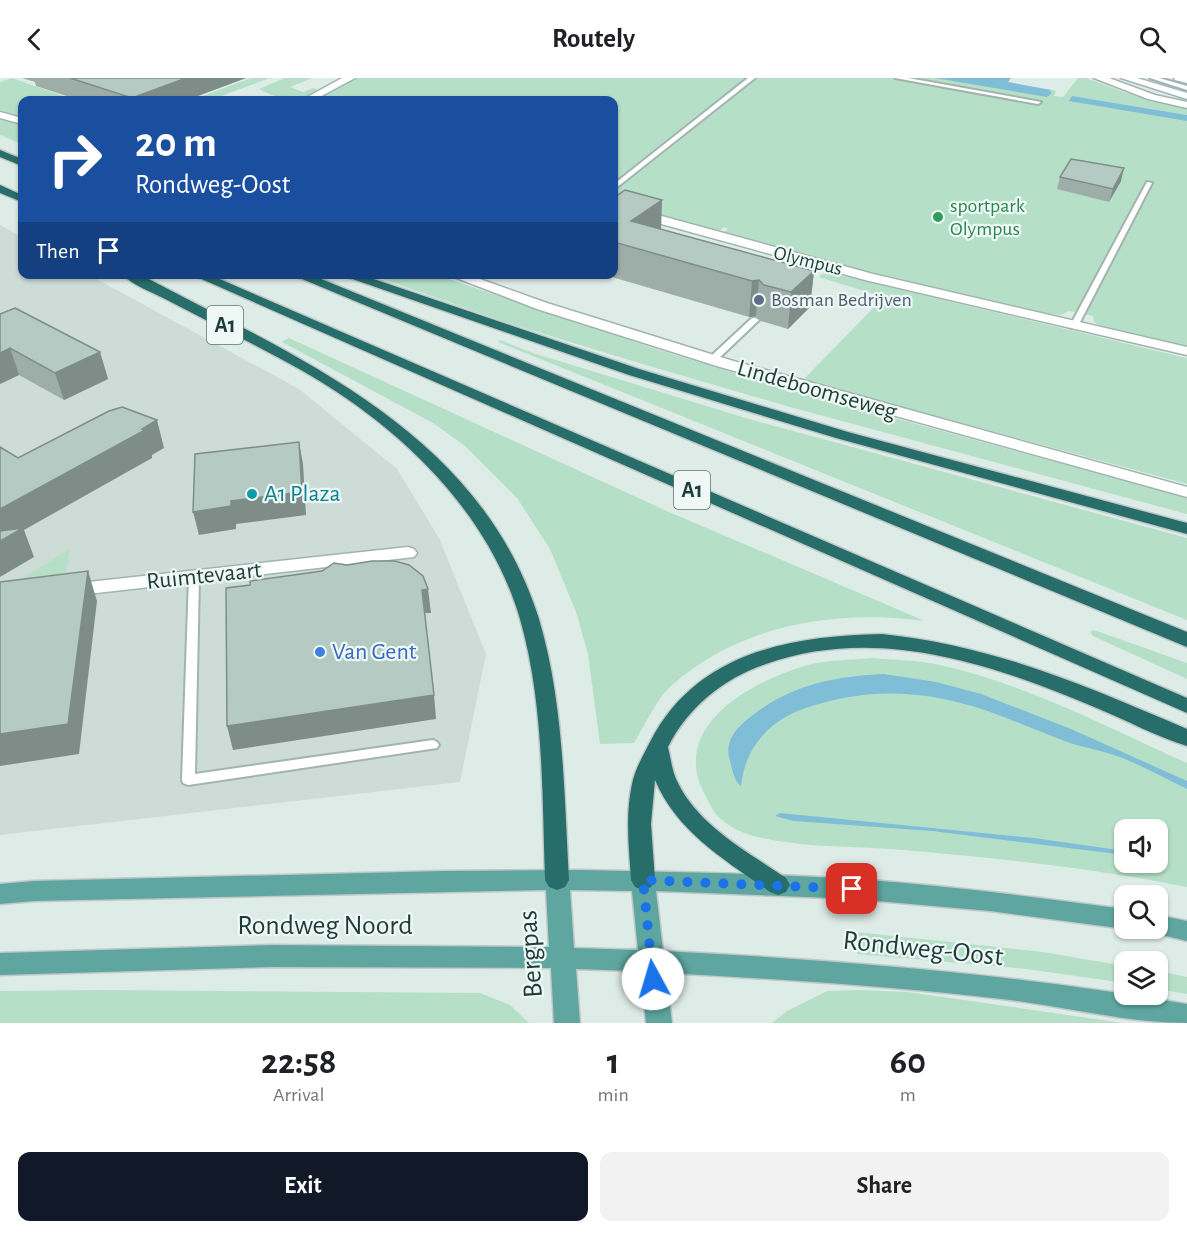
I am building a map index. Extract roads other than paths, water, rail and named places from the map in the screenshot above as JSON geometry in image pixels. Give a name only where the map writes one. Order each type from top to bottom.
[{"type":"highway","points":[[0,144],[18,151]]},
{"type":"highway","points":[[0,153],[18,161]]},
{"type":"highway","points":[[4,191],[18,197]]},
{"type":"highway","points":[[4,191],[18,201]]},
{"type":"highway","name":"A1","points":[[138,279],[321,375],[395,428],[460,492],[485,526],[502,552],[524,602],[540,666],[551,754],[557,880]]},
{"type":"highway","name":"A1","points":[[207,279],[1187,706]]},
{"type":"highway","name":"A1","points":[[308,279],[1187,640]]},
{"type":"highway","points":[[359,279],[634,372],[842,435],[1187,529]]},
{"type":"highway","points":[[643,880],[639,819],[645,775],[669,725],[697,694],[723,675],[750,660],[791,648],[839,640],[894,641],[973,656],[1058,683],[1187,738]]},
{"type":"highway","points":[[658,747],[666,783],[697,826],[778,885]]},
{"type":"main road","name":"Rondweg Noord","points":[[0,894],[34,891],[438,880],[643,880]]},
{"type":"main road","name":"Bergpas","points":[[557,880],[567,1023]]},
{"type":"main road","name":"Rondweg-Oost","points":[[643,880],[778,885],[971,899],[1114,918]]},
{"type":"main road","points":[[643,880],[659,1023]]},
{"type":"main road","points":[[1168,927],[1187,931]]},
{"type":"main road","name":"Rondweg Noord","points":[[0,964],[357,955],[651,961]]},
{"type":"main road","name":"Rondweg-Oost","points":[[651,961],[837,971],[930,980],[1042,993],[1187,1016]]},
{"type":"street","points":[[315,96],[350,78]]},
{"type":"street","points":[[1099,78],[1141,93],[1187,105]]},
{"type":"street","points":[[1126,78],[1187,96]]},
{"type":"street","points":[[1177,81],[1187,81]]},
{"type":"street","points":[[0,115],[18,120]]},
{"type":"street","name":"Olympus","points":[[618,208],[760,249],[1074,326],[1187,351]]},
{"type":"street","name":"Lindeboomseweg","points":[[466,279],[576,318],[712,360],[1187,492]]},
{"type":"street","name":"Ruimtevaart","points":[[50,592],[408,553]]},
{"type":"lane","points":[[618,184],[752,78]]},
{"type":"lane","points":[[898,78],[1038,102]]},
{"type":"lane","points":[[1153,78],[1177,81],[1187,87]]},
{"type":"lane","points":[[1074,326],[1149,183]]},
{"type":"lane","points":[[712,360],[756,320]]},
{"type":"lane","points":[[194,578],[188,780],[433,745]]},
{"type":"water","points":[[935,78],[1011,78],[1008,82],[1051,90],[1049,91],[1052,93],[1047,97]]},
{"type":"water","points":[[1072,96],[1187,115],[1187,121],[1069,101]]},
{"type":"water","points":[[884,674],[936,682],[981,694],[1071,729],[1187,781],[1187,789],[1125,759],[1055,738],[1001,716],[952,701],[904,694],[856,696],[793,713],[761,737],[748,759],[741,786],[738,783],[729,757],[729,744],[738,728],[753,715],[798,689],[831,680]]},
{"type":"water","points":[[780,813],[1034,838],[1114,849],[1114,854],[932,831],[794,821],[775,816]]},
{"type":"place","name":"sportpark Olympus","points":[[938,217]]},
{"type":"place","name":"Bosman Bedrijven","points":[[759,300]]},
{"type":"place","name":"A1 Plaza","points":[[252,494]]},
{"type":"place","name":"Van Gent","points":[[320,652]]}]
